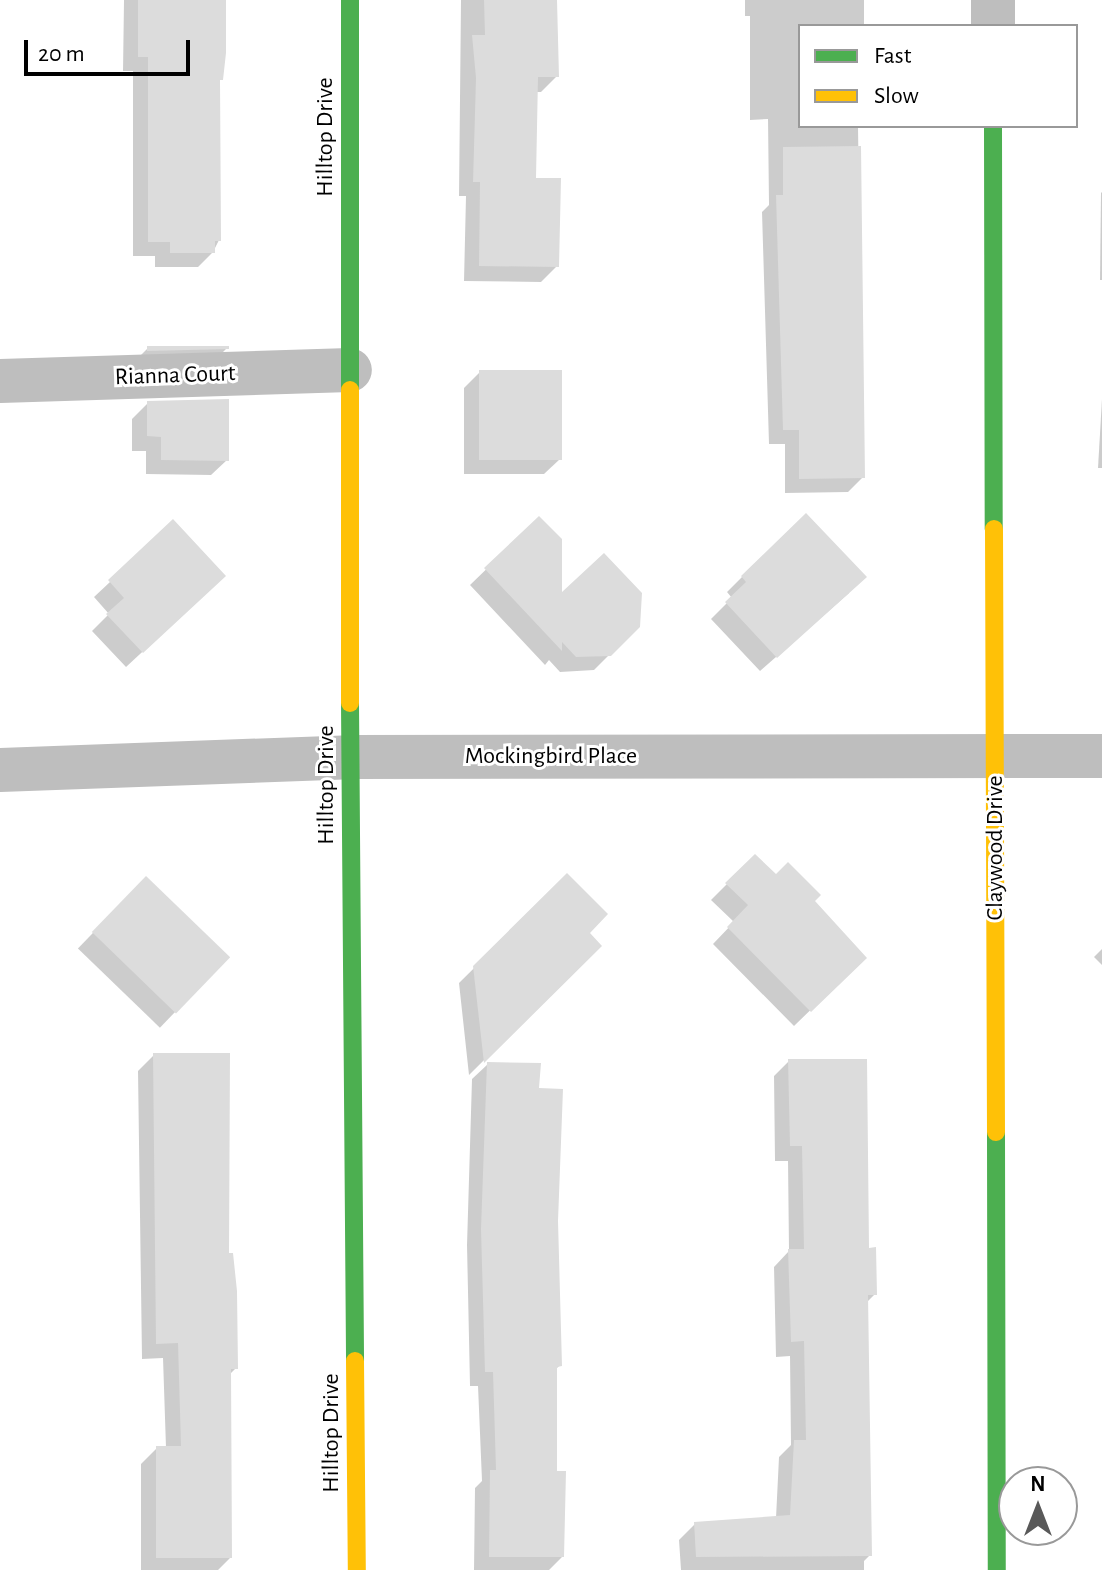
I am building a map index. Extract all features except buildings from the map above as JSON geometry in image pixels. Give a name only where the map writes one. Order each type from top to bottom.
[{"type":"street","name":"Hilltop Drive","points":[[350,0],[350,757],[357,1570]]},
{"type":"street","points":[[993,0],[993,24]]},
{"type":"street","name":"Claywood Drive","points":[[993,128],[997,1570]]},
{"type":"street","name":"Rianna Court","points":[[0,381],[350,370]]},
{"type":"street","name":"Mockingbird Place","points":[[0,770],[350,757],[1102,756]]},
{"type":"traffic: fast","points":[[350,0],[350,390]]},
{"type":"traffic: fast","points":[[993,128],[994,529]]},
{"type":"traffic: fast","points":[[350,703],[355,1361]]},
{"type":"traffic: fast","points":[[996,1132],[997,1570]]},
{"type":"traffic: slow","points":[[350,390],[350,703]]},
{"type":"traffic: slow","points":[[994,529],[996,1132]]},
{"type":"traffic: slow","points":[[355,1361],[357,1570]]}]
